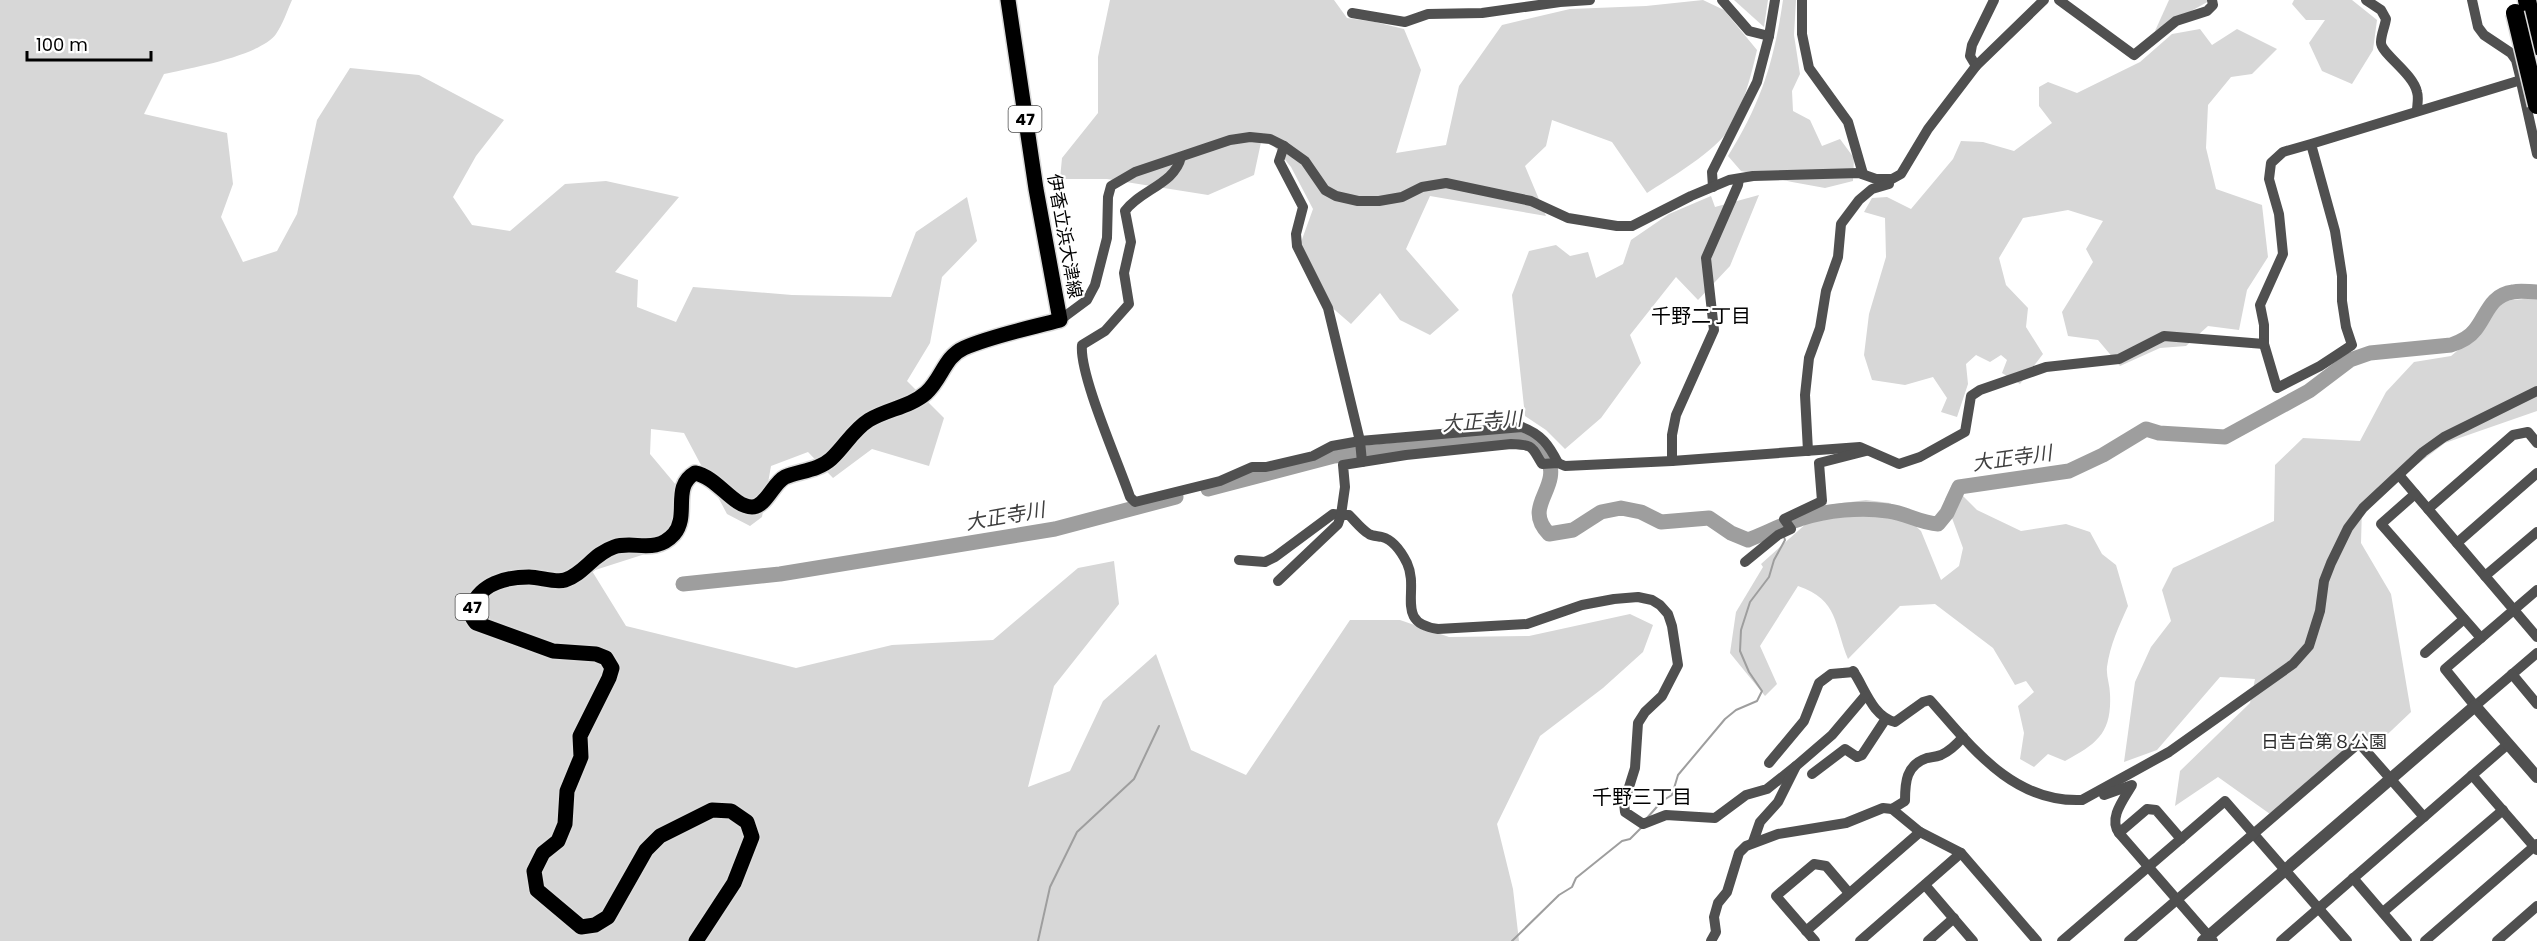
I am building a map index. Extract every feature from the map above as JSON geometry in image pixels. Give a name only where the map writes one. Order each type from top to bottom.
[{"type":"highway","points":[[2518,4],[2536,43]]},
{"type":"highway","points":[[2518,4],[2537,105]]},
{"type":"main road","name":"伊香立浜大津線","points":[[696,941],[734,883],[752,837],[747,822],[731,811],[712,810],[660,836],[646,850],[608,917],[595,926],[581,927],[537,890],[534,871],[543,853],[558,841],[565,824],[567,791],[581,756],[580,736],[612,668],[606,658],[596,654],[553,651],[476,623],[471,618],[471,610],[487,585],[528,576],[563,581],[579,572],[598,554],[617,546],[655,546],[673,536],[681,525],[682,486],[688,477],[695,473],[712,479],[739,503],[752,507],[759,506],[785,477],[802,474],[830,460],[860,426],[926,393],[935,383],[946,363],[964,348],[1060,320],[1034,177],[1008,0]]},
{"type":"street","points":[[1352,13],[1406,22],[1428,14],[1482,13],[1590,0]]},
{"type":"street","points":[[1722,0],[1749,31],[1769,36]]},
{"type":"street","points":[[1713,187],[1713,172],[1757,82],[1769,36],[1775,0]]},
{"type":"street","points":[[1802,0],[1802,34],[1809,68],[1848,122],[1863,174]]},
{"type":"street","points":[[1976,66],[1970,56],[1972,45],[1994,0]]},
{"type":"street","points":[[1808,451],[1804,395],[1809,358],[1820,328],[1826,291],[1838,258],[1841,224],[1859,200],[1872,189],[1900,179],[1900,174],[1928,129],[1976,66],[2044,0]]},
{"type":"street","points":[[2059,0],[2134,55],[2176,21],[2207,11],[2213,5],[2212,0]]},
{"type":"street","points":[[2366,0],[2381,10],[2386,19],[2380,43],[2383,50],[2414,83],[2418,93],[2417,111]]},
{"type":"street","points":[[2472,0],[2478,27],[2484,36],[2511,53],[2516,60],[2537,154]]},
{"type":"street","points":[[2311,144],[2335,231],[2342,276],[2342,301],[2346,327],[2352,345],[2320,366],[2277,388],[2264,344],[2264,325],[2260,305],[2283,255],[2279,214],[2269,179],[2271,163],[2283,152],[2417,111],[2537,78]]},
{"type":"street","points":[[1060,320],[1088,300],[1095,285],[1107,238],[1108,196],[1111,186],[1135,172],[1250,136],[1270,139],[1284,146],[1305,161],[1325,190],[1336,196],[1358,201],[1379,201],[1402,197],[1422,187],[1446,183],[1531,201],[1568,218],[1617,226],[1632,226],[1668,206],[1739,178],[1863,174],[1883,180],[1900,174]]},
{"type":"street","points":[[1284,146],[1279,161],[1303,207],[1296,234],[1297,246],[1328,308],[1360,441],[1362,462]]},
{"type":"street","points":[[1181,157],[1179,165],[1167,179],[1132,200],[1125,211],[1131,242],[1124,273],[1130,304],[1105,331],[1082,345],[1081,355],[1093,393],[1130,497],[1135,502],[1220,481],[1252,467],[1266,467],[1313,456],[1332,446],[1360,441],[1522,427],[1535,432],[1547,443],[1558,463]]},
{"type":"street","points":[[1672,461],[1672,435],[1676,415],[1714,330],[1706,258],[1739,178]]},
{"type":"street","points":[[1278,581],[1338,524],[1345,487],[1343,465],[1396,456],[1511,444],[1528,445],[1534,448],[1542,464],[1558,463],[1565,466],[1672,461],[1860,447],[1899,464],[1920,457],[1965,432],[1971,396],[1980,390],[2046,367],[2119,359],[2164,336],[2264,344]]},
{"type":"street","points":[[1769,763],[1804,721],[1819,683],[1831,674],[1853,672],[1863,685],[1866,696],[1885,720],[1895,722],[1923,702],[1930,700],[1996,771],[2021,787],[2067,801],[2082,800],[2169,752],[2293,664],[2309,646],[2320,611],[2324,580],[2348,528],[2363,508],[2422,452],[2444,438],[2537,391]]},
{"type":"street","points":[[2428,509],[2513,435],[2528,432],[2537,442]]},
{"type":"street","points":[[1745,562],[1785,532],[1784,519],[1822,501],[1819,464],[1867,451]]},
{"type":"street","points":[[2457,543],[2537,473]]},
{"type":"street","points":[[2399,475],[2537,637]]},
{"type":"street","points":[[2415,494],[2381,524],[2481,638]]},
{"type":"street","points":[[1239,560],[1265,562],[1333,514],[1341,514],[1349,515],[1369,534],[1385,538],[1403,554],[1409,566],[1412,613],[1416,621],[1424,627],[1438,629],[1527,624],[1582,605],[1614,599],[1638,597],[1652,600],[1660,605],[1668,614],[1672,626],[1678,665],[1662,696],[1645,712],[1638,723],[1635,768],[1624,803],[1625,812],[1643,824],[1666,815],[1715,818],[1746,795],[1767,789],[1832,735],[1866,696]]},
{"type":"street","points":[[2485,576],[2537,531]]},
{"type":"street","points":[[2537,590],[2445,669],[2537,777]]},
{"type":"street","points":[[2425,653],[2464,619]]},
{"type":"street","points":[[2082,800],[2089,803],[2132,785],[2115,817],[2115,827],[2208,939],[2537,653]]},
{"type":"street","points":[[2512,675],[2537,704]]},
{"type":"street","points":[[1832,735],[1845,749],[1857,757],[1862,755],[1885,720]]},
{"type":"street","points":[[1892,809],[1905,801],[1905,782],[1909,771],[1915,764],[1939,756],[1963,737]]},
{"type":"street","points":[[2129,941],[2359,743],[2424,817]]},
{"type":"street","points":[[2284,940],[2508,744]]},
{"type":"street","points":[[1812,774],[1845,749]]},
{"type":"street","points":[[1753,842],[1760,822],[1778,802],[1796,766]]},
{"type":"street","points":[[2425,941],[2536,847],[2472,775]]},
{"type":"street","points":[[2062,941],[2225,801],[2347,941]]},
{"type":"street","points":[[1711,941],[1716,932],[1714,917],[1718,903],[1727,892],[1739,853],[1753,842],[1791,831],[1846,823],[1883,808],[1892,809],[1920,832],[1961,854],[2037,941]]},
{"type":"street","points":[[2119,833],[2147,809],[2156,810],[2181,839]]},
{"type":"street","points":[[2383,912],[2503,810]]},
{"type":"street","points":[[1806,931],[1920,832]]},
{"type":"street","points":[[1860,941],[1961,854]]},
{"type":"street","points":[[1815,941],[1776,896],[1814,864],[1826,866],[1849,893]]},
{"type":"street","points":[[2353,878],[2408,941]]},
{"type":"street","points":[[1925,885],[1973,941]]},
{"type":"street","points":[[2497,941],[2537,906]]},
{"type":"street","points":[[1928,941],[1954,918]]},
{"type":"green space","points":[[0,0],[292,0],[283,22],[268,42],[224,60],[164,74],[144,114],[227,133],[233,184],[221,217],[243,262],[277,251],[297,214],[317,120],[350,68],[419,75],[504,120],[476,156],[453,197],[472,225],[510,231],[565,184],[606,181],[679,197],[615,272],[638,280],[637,307],[676,322],[693,287],[792,295],[891,297],[916,232],[967,197],[977,241],[942,277],[930,343],[907,381],[944,418],[929,466],[872,449],[833,478],[808,452],[771,466],[762,517],[750,526],[727,514],[684,433],[651,429],[650,454],[676,485],[679,538],[642,555],[592,571],[626,626],[796,668],[892,645],[993,640],[1078,568],[1114,561],[1119,604],[1054,686],[1028,787],[1070,771],[1103,701],[1156,654],[1191,750],[1246,775],[1350,620],[1400,620],[1449,637],[1529,636],[1630,614],[1653,625],[1643,652],[1603,688],[1540,736],[1497,824],[1513,889],[1519,941],[0,941]]},
{"type":"green space","points":[[1110,0],[1334,0],[1347,18],[1404,29],[1421,70],[1396,153],[1446,145],[1459,86],[1502,25],[1570,9],[1646,6],[1703,0],[1724,10],[1757,50],[1750,80],[1730,128],[1714,146],[1647,193],[1612,142],[1552,120],[1546,146],[1525,166],[1546,216],[1430,196],[1406,249],[1459,310],[1430,335],[1400,320],[1380,293],[1351,324],[1314,292],[1300,245],[1313,209],[1291,167],[1263,133],[1254,175],[1208,195],[1107,179],[1060,179],[1062,158],[1098,113],[1098,57]]},
{"type":"green space","points":[[1734,0],[1768,0],[1764,27]]},
{"type":"green space","points":[[1783,0],[1796,0],[1794,35],[1800,74],[1792,91],[1793,111],[1810,120],[1822,146],[1840,139],[1854,158],[1853,181],[1825,188],[1792,182],[1741,171],[1728,156],[1758,100],[1775,43]]},
{"type":"green space","points":[[2169,0],[2211,0],[2155,31]]},
{"type":"green space","points":[[2294,0],[2352,0],[2377,20],[2373,50],[2352,84],[2322,71],[2309,43],[2325,20],[2306,20],[2292,4]]},
{"type":"green space","points":[[2200,29],[2212,45],[2237,29],[2277,49],[2252,74],[2231,77],[2208,105],[2206,148],[2216,189],[2262,205],[2268,257],[2247,290],[2239,330],[2208,326],[2186,346],[2160,348],[2120,366],[2098,340],[2068,336],[2062,312],[2093,262],[2086,249],[2103,221],[2068,210],[2023,218],[1999,258],[2006,285],[2028,308],[2026,327],[2043,354],[2020,384],[2002,373],[2007,360],[2001,355],[1990,362],[1976,355],[1966,364],[1968,384],[1957,417],[1941,412],[1947,398],[1933,377],[1905,385],[1872,380],[1864,355],[1869,314],[1886,257],[1885,218],[1864,212],[1872,198],[1887,197],[1911,209],[1953,159],[1961,141],[1983,142],[2014,151],[2052,123],[2039,106],[2039,87],[2048,82],[2077,93],[2140,62],[2172,34]]},
{"type":"green space","points":[[1759,195],[1730,266],[1698,300],[1676,277],[1630,335],[1641,363],[1601,418],[1565,449],[1546,430],[1525,416],[1512,295],[1529,251],[1556,245],[1570,256],[1588,252],[1596,278],[1623,264],[1631,240],[1669,214],[1711,196],[1715,207]]},
{"type":"green space","name":"日吉台第８公園","points":[[2537,298],[2537,411],[2445,443],[2362,507],[2361,543],[2391,594],[2411,712],[2373,748],[2359,737],[2270,814],[2218,777],[2175,806],[2180,771],[2250,703],[2255,679],[2220,677],[2157,750],[2124,762],[2135,682],[2151,647],[2171,621],[2162,590],[2173,568],[2274,521],[2275,465],[2303,438],[2360,441],[2386,392],[2414,362],[2451,356],[2481,331],[2499,301]]},
{"type":"green space","points":[[1952,485],[1977,510],[2021,531],[2066,524],[2090,532],[2102,554],[2116,565],[2128,606],[2108,659],[2110,707],[2108,719],[2105,728],[2094,743],[2065,761],[2048,754],[2034,767],[2020,759],[2024,733],[2018,706],[2034,692],[2026,681],[2015,685],[1993,648],[1935,604],[1900,606],[1848,659],[1828,606],[1811,592],[1798,586],[1760,646],[1777,684],[1765,696],[1730,653],[1736,612],[1763,567],[1761,564],[1827,505],[1866,500],[1890,503],[1921,531],[1941,580],[1959,566],[1963,548],[1945,499]]},
{"type":"waterway","name":"大正寺川","points":[[1208,489],[1334,456],[1532,438],[1546,454],[1551,468],[1539,514],[1549,534],[1573,530],[1601,512],[1621,508],[1641,512],[1661,522],[1709,518],[1731,533],[1748,540],[1787,523],[1821,513],[1844,510],[1888,511],[1938,524],[1947,513],[1959,487],[2069,471],[2103,455],[2146,429],[2159,433],[2225,437],[2309,391],[2350,360],[2370,353],[2454,344],[2473,333],[2490,306],[2499,297],[2516,291],[2537,292]]},
{"type":"waterway","name":"大正寺川","points":[[683,584],[780,574],[1055,529],[1176,497]]},
{"type":"waterway","points":[[1647,818],[1662,801],[1672,795],[1678,775],[1725,719],[1736,710],[1757,701],[1762,691],[1749,672],[1740,651],[1741,630],[1750,602],[1769,577],[1774,560],[1785,540],[1784,537]]},
{"type":"waterway","points":[[1038,941],[1050,887],[1077,832],[1134,779],[1159,726]]},
{"type":"waterway","points":[[1512,941],[1559,895],[1572,887],[1576,878],[1622,841],[1630,839],[1641,828]]},
{"type":"district","name":"千野二丁目","points":[[1701,316]]},
{"type":"district","name":"千野三丁目","points":[[1642,797]]}]
